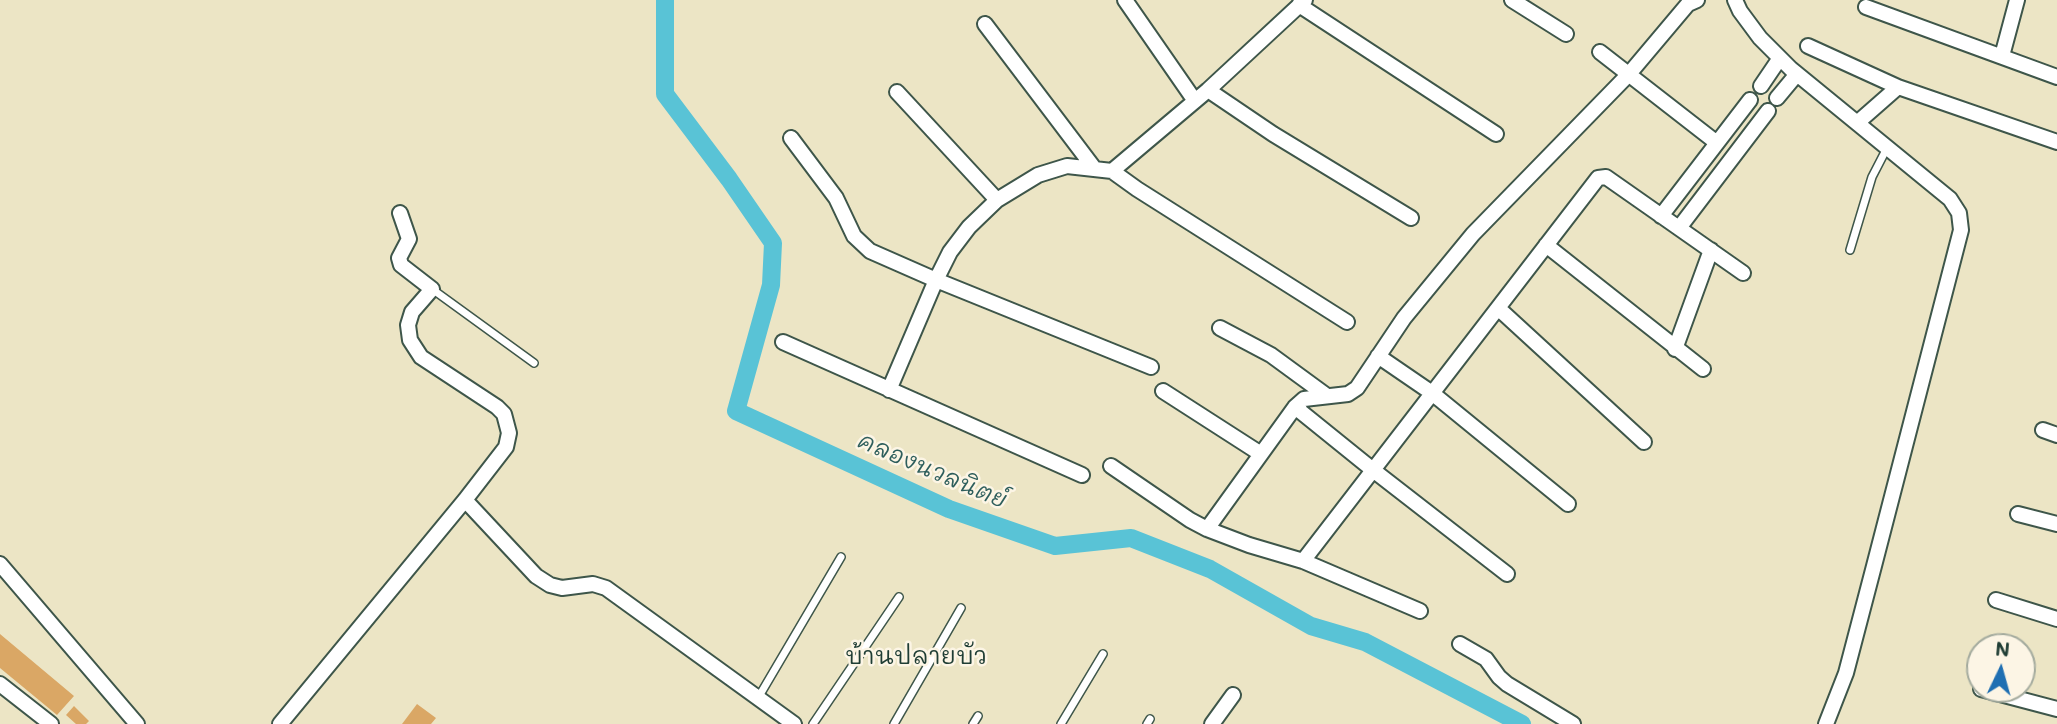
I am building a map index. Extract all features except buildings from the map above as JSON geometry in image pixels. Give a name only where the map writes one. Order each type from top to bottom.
[{"type":"street","points":[[1125,0],[1195,101]]},
{"type":"street","points":[[1512,0],[1566,34]]},
{"type":"street","points":[[1207,529],[1295,407],[1304,400],[1348,394],[1357,388],[1404,318],[1474,234],[1629,74],[1688,4],[1697,0]]},
{"type":"street","points":[[1735,0],[1760,38],[1780,58],[1950,198],[1959,213],[1961,230],[1846,673],[1826,724]]},
{"type":"street","points":[[2002,56],[2017,0]]},
{"type":"street","points":[[1112,171],[1209,90],[1302,2],[1496,134]]},
{"type":"street","points":[[1866,7],[2057,77]]},
{"type":"street","points":[[985,24],[1094,168]]},
{"type":"street","points":[[1808,46],[1898,87],[2057,142]]},
{"type":"street","points":[[1600,51],[1717,143]]},
{"type":"street","points":[[1761,86],[1780,58]]},
{"type":"street","points":[[1777,98],[1797,74]]},
{"type":"street","points":[[1857,124],[1898,87]]},
{"type":"street","points":[[1209,90],[1284,141],[1411,218]]},
{"type":"street","points":[[897,92],[997,200]]},
{"type":"street","points":[[1661,216],[1750,100]]},
{"type":"street","points":[[1679,228],[1768,111]]},
{"type":"street","points":[[791,138],[836,198],[854,236],[870,251],[1151,367]]},
{"type":"street","points":[[889,390],[936,280],[962,235],[997,200],[1038,176],[1067,166],[1112,171],[1347,322]]},
{"type":"street","points":[[1303,561],[1598,178],[1606,177],[1743,273]]},
{"type":"street","points":[[280,724],[506,447],[509,433],[505,414],[421,357],[410,340],[408,325],[412,313],[432,289],[401,265],[399,258],[409,239],[401,213]]},
{"type":"street","points":[[1546,245],[1703,369]]},
{"type":"street","points":[[1675,349],[1711,250]]},
{"type":"street","points":[[1498,308],[1644,442]]},
{"type":"street","points":[[1220,328],[1271,355],[1327,397]]},
{"type":"street","points":[[783,342],[1082,475]]},
{"type":"street","points":[[1378,356],[1432,393],[1568,504]]},
{"type":"street","points":[[1163,391],[1261,454]]},
{"type":"street","points":[[1295,407],[1507,574]]},
{"type":"street","points":[[1111,466],[1207,529],[1303,561],[1420,611]]},
{"type":"street","points":[[465,500],[536,576],[550,585],[562,588],[593,584],[606,588],[794,724]]},
{"type":"street","points":[[2018,514],[2057,524]]},
{"type":"street","points":[[2,571],[137,724]]},
{"type":"street","points":[[1996,600],[2057,619]]},
{"type":"street","points":[[1460,644],[1486,659],[1507,684],[1573,724]]},
{"type":"street","points":[[0,684],[51,724]]},
{"type":"street","points":[[1212,724],[1233,695]]},
{"type":"street","points":[[2034,703],[2057,709]]},
{"type":"lane","points":[[1850,250],[1872,177],[1887,148]]},
{"type":"lane","points":[[432,289],[534,363]]},
{"type":"lane","points":[[757,699],[841,557]]},
{"type":"lane","points":[[813,724],[899,597]]},
{"type":"lane","points":[[894,724],[961,608]]},
{"type":"lane","points":[[1061,724],[1103,654]]},
{"type":"waterway","name":"คลองนวลนิตย์","points":[[665,0],[665,94],[773,243],[771,285],[736,411],[949,509],[1055,546],[1131,538],[1210,569],[1311,626],[1365,642],[1522,724]]},
{"type":"district","name":"บ้านปลายบัว","points":[[916,657]]}]
